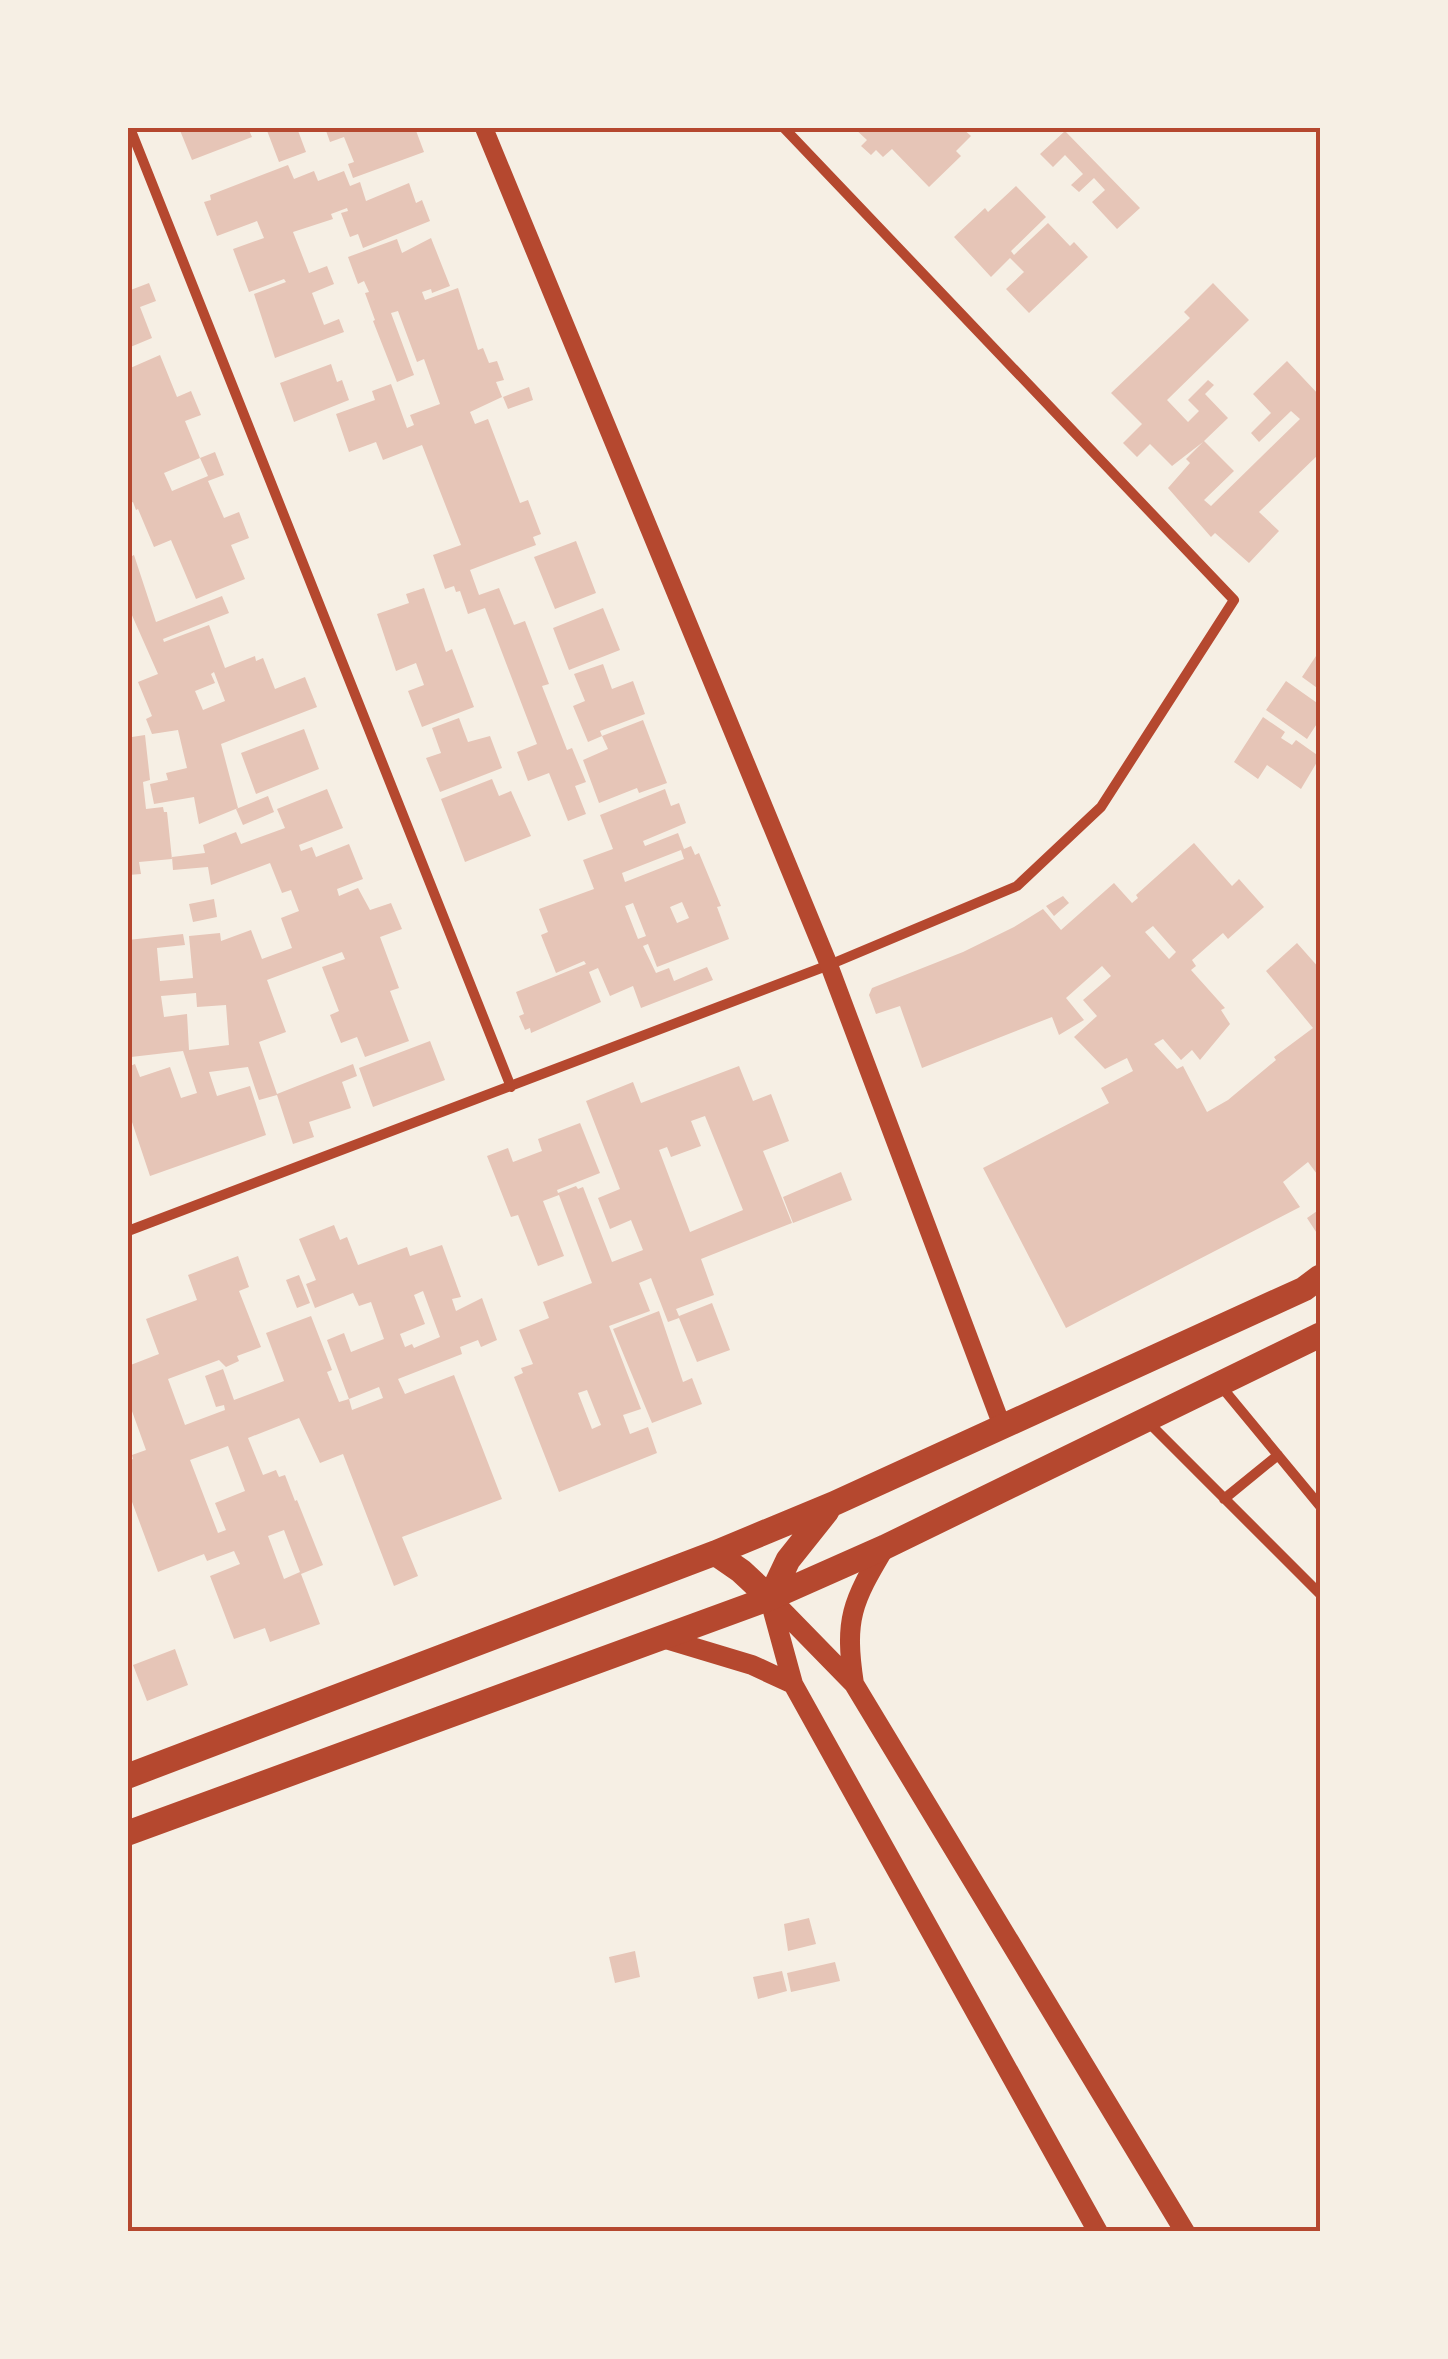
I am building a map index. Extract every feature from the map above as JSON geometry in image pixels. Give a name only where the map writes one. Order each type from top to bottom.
[{"type":"main road","points":[[128,1776],[716,1553],[834,1504],[1304,1289],[1320,1277]]},
{"type":"main road","points":[[128,1833],[770,1598],[885,1547],[1320,1336]]},
{"type":"main road","points":[[834,1504],[788,1560],[770,1598],[793,1684],[1098,2232]]},
{"type":"main road","points":[[854,1684],[849,1650],[850,1615],[885,1547]]},
{"type":"main road","points":[[716,1553],[770,1598],[854,1684],[1185,2232]]},
{"type":"main road","points":[[659,1637],[738,1661],[793,1684]]},
{"type":"street","points":[[130,128],[512,1087]]},
{"type":"street","points":[[484,128],[828,965],[1002,1426]]},
{"type":"street","points":[[128,1232],[828,965],[1017,886],[1101,808],[1234,600],[784,128]]},
{"type":"street","points":[[1220,1386],[1320,1506]]},
{"type":"street","points":[[1146,1420],[1320,1594]]},
{"type":"street","points":[[1224,1498],[1278,1456]]},
{"type":"building","points":[[179,128],[248,128],[252,137],[192,160]]},
{"type":"building","points":[[266,128],[297,128],[306,152],[279,162]]},
{"type":"building","points":[[325,128],[415,128],[424,152],[353,178],[348,164],[354,162],[344,137],[330,142]]},
{"type":"building","points":[[854,128],[962,128],[971,136],[956,151],[961,156],[929,187],[892,149],[883,157],[876,150],[871,155],[861,146],[867,140]]},
{"type":"building","points":[[1065,131],[1140,208],[1117,229],[1092,202],[1105,190],[1094,178],[1079,192],[1071,185],[1083,174],[1065,155],[1053,167],[1040,154]]},
{"type":"building","points":[[288,165],[294,179],[314,171],[318,181],[344,171],[350,186],[360,182],[366,201],[409,183],[416,203],[422,200],[430,221],[363,248],[358,234],[350,237],[341,213],[347,208],[331,214],[333,219],[293,232],[309,273],[327,266],[334,284],[312,293],[324,325],[339,319],[344,332],[275,358],[254,294],[286,282],[284,279],[249,292],[233,249],[264,238],[257,221],[217,236],[204,202],[211,200],[210,195]]},
{"type":"building","points":[[1016,186],[1046,217],[1011,251],[1014,255],[1048,223],[1070,246],[1074,242],[1088,257],[1029,313],[1006,289],[1024,272],[1010,258],[991,277],[954,237]]},
{"type":"building","points":[[431,238],[450,286],[432,293],[431,289],[422,292],[425,300],[458,288],[478,350],[483,348],[489,363],[497,361],[504,380],[496,382],[502,397],[470,412],[475,424],[488,419],[520,503],[528,500],[541,534],[533,537],[536,545],[470,570],[479,595],[499,588],[514,625],[525,621],[549,684],[542,686],[567,750],[572,748],[586,782],[575,786],[586,814],[568,821],[549,773],[528,781],[517,752],[537,744],[485,608],[468,614],[460,591],[456,592],[454,586],[445,589],[433,555],[461,545],[422,445],[383,460],[376,442],[349,452],[336,414],[375,400],[372,391],[391,384],[407,428],[414,425],[410,415],[440,404],[424,359],[417,362],[398,311],[391,313],[414,375],[397,382],[373,321],[365,293],[369,292],[364,281],[358,284],[348,257],[397,239],[402,253]]},
{"type":"building","points":[[149,283],[156,301],[140,307],[152,338],[128,348],[128,291]]},
{"type":"building","points":[[1213,283],[1249,320],[1167,400],[1188,422],[1199,411],[1188,400],[1208,380],[1214,385],[1205,394],[1228,418],[1204,441],[1234,471],[1204,500],[1211,506],[1300,419],[1291,411],[1259,442],[1251,433],[1271,413],[1253,394],[1287,361],[1320,396],[1320,453],[1259,512],[1279,531],[1249,563],[1215,533],[1211,537],[1168,488],[1190,463],[1186,459],[1203,442],[1172,466],[1150,444],[1137,457],[1123,443],[1142,424],[1111,393],[1190,318],[1184,312]]},
{"type":"building","points":[[160,355],[177,397],[191,391],[201,415],[185,421],[200,458],[215,452],[224,475],[208,481],[224,518],[239,512],[249,538],[231,545],[245,579],[196,599],[171,540],[154,547],[138,509],[133,502],[128,504],[128,369]],"holes":[[[200,458],[208,476],[172,491],[164,473]]]},
{"type":"building","points":[[331,364],[349,400],[294,422],[280,383]]},
{"type":"building","points":[[529,387],[533,400],[508,409],[503,397]]},
{"type":"building","points":[[576,541],[596,593],[555,609],[534,557]]},
{"type":"building","points":[[134,555],[156,622],[222,596],[229,613],[163,639],[164,642],[209,625],[225,668],[255,656],[256,661],[263,658],[275,689],[305,677],[317,707],[221,744],[238,808],[199,824],[194,797],[154,804],[150,784],[168,780],[166,773],[187,768],[178,730],[152,734],[146,719],[152,716],[138,682],[158,674],[131,613],[128,615],[128,558]],"holes":[[[214,672],[225,701],[203,710],[195,691],[215,683],[211,674]]]},
{"type":"building","points":[[424,588],[446,652],[452,649],[474,707],[422,727],[408,691],[424,685],[416,663],[396,671],[377,614],[409,603],[406,594]]},
{"type":"building","points":[[603,608],[620,650],[569,670],[553,628]]},
{"type":"building","points":[[1320,650],[1320,690],[1302,677]]},
{"type":"building","points":[[603,664],[612,689],[633,681],[645,714],[600,731],[602,736],[588,742],[573,706],[585,701],[574,674]]},
{"type":"building","points":[[1286,681],[1320,705],[1320,719],[1307,739],[1266,710]]},
{"type":"building","points":[[1263,717],[1285,732],[1281,738],[1292,745],[1296,740],[1320,757],[1301,789],[1267,765],[1258,779],[1234,762]]},
{"type":"building","points":[[459,718],[468,742],[490,736],[502,768],[440,792],[426,758],[441,753],[432,728]]},
{"type":"building","points":[[643,720],[667,783],[639,793],[637,788],[599,803],[583,760],[608,749],[602,736]]},
{"type":"building","points":[[128,722],[132,737],[145,735],[150,780],[143,782],[146,809],[163,807],[167,812],[172,859],[139,862],[141,874],[128,875]]},
{"type":"building","points":[[304,729],[319,769],[256,794],[241,753]]},
{"type":"building","points":[[492,779],[499,796],[511,791],[531,836],[465,862],[441,799]]},
{"type":"building","points":[[327,789],[343,828],[299,845],[301,851],[312,847],[316,857],[349,844],[363,879],[337,889],[339,896],[358,888],[370,910],[391,903],[402,929],[380,937],[399,988],[390,991],[409,1041],[365,1057],[357,1037],[341,1043],[330,1015],[339,1011],[322,967],[345,959],[342,952],[267,980],[286,1032],[259,1042],[277,1094],[353,1064],[357,1076],[342,1082],[351,1108],[309,1122],[314,1137],[293,1144],[277,1095],[259,1100],[248,1067],[209,1072],[217,1096],[250,1086],[266,1135],[150,1176],[128,1110],[128,1067],[135,1064],[140,1077],[170,1067],[181,1098],[197,1093],[183,1051],[131,1057],[128,940],[183,934],[185,945],[157,948],[160,981],[193,978],[189,936],[220,933],[221,941],[251,930],[262,959],[292,948],[281,918],[299,911],[291,890],[282,893],[270,863],[211,885],[208,867],[173,870],[172,857],[205,853],[203,845],[236,832],[241,844],[285,828],[277,809]],"holes":[[[196,993],[197,1007],[226,1005],[229,1045],[189,1050],[187,1014],[164,1017],[161,996]]]},
{"type":"building","points":[[665,789],[671,806],[679,803],[686,823],[643,841],[645,846],[678,833],[684,849],[691,846],[695,855],[699,853],[721,906],[717,907],[729,939],[657,967],[648,944],[643,946],[656,973],[669,968],[674,981],[707,967],[713,980],[641,1008],[633,986],[610,996],[598,968],[589,972],[601,1002],[531,1033],[530,1028],[525,1030],[519,1016],[524,1014],[516,992],[586,964],[584,961],[556,973],[541,935],[548,932],[539,909],[594,889],[583,860],[613,849],[600,815]],"holes":[[[681,850],[684,859],[625,882],[622,873]],[[682,902],[689,918],[677,923],[670,907]],[[633,903],[646,936],[638,939],[625,906]]]},
{"type":"building","points":[[268,796],[274,812],[243,825],[236,809]]},
{"type":"building","points":[[1194,843],[1232,886],[1239,879],[1264,907],[1228,939],[1223,933],[1192,960],[1196,966],[1191,970],[1225,1008],[1221,1010],[1230,1024],[1200,1060],[1192,1050],[1181,1060],[1163,1039],[1154,1044],[1177,1069],[1183,1066],[1207,1112],[1228,1100],[1276,1060],[1274,1057],[1313,1028],[1266,971],[1297,943],[1320,969],[1320,1178],[1308,1162],[1283,1182],[1300,1207],[1066,1328],[983,1168],[1109,1103],[1101,1088],[1133,1071],[1127,1058],[1105,1069],[1074,1037],[1097,1016],[1083,1000],[1111,976],[1102,966],[1066,998],[1084,1020],[1059,1035],[1052,1017],[922,1068],[900,1006],[876,1014],[869,995],[872,988],[963,952],[1043,909],[1061,930],[1114,883],[1132,903],[1138,898],[1136,895]],"holes":[[[1153,926],[1176,952],[1169,959],[1145,932]]]},
{"type":"building","points":[[1063,896],[1069,903],[1054,916],[1046,906]]},
{"type":"building","points":[[214,899],[217,917],[193,922],[189,904]]},
{"type":"building","points":[[430,1041],[445,1080],[373,1107],[359,1068]]},
{"type":"building","points":[[739,1066],[753,1101],[771,1094],[789,1141],[763,1151],[792,1223],[701,1259],[714,1295],[676,1309],[679,1316],[712,1303],[730,1350],[697,1362],[679,1318],[668,1322],[651,1278],[639,1283],[650,1311],[609,1326],[641,1409],[623,1415],[630,1434],[648,1427],[657,1453],[559,1492],[514,1377],[523,1373],[521,1368],[533,1364],[519,1330],[549,1318],[543,1302],[592,1283],[559,1195],[543,1201],[564,1256],[538,1266],[518,1215],[511,1217],[487,1156],[508,1148],[513,1162],[542,1151],[538,1139],[580,1123],[600,1173],[557,1190],[558,1193],[583,1187],[612,1262],[643,1250],[631,1220],[610,1229],[598,1198],[620,1189],[586,1101],[633,1082],[641,1103]],"holes":[[[705,1116],[743,1210],[690,1232],[659,1150],[667,1147],[671,1157],[701,1146],[691,1121]],[[587,1390],[601,1425],[592,1429],[578,1393]]]},
{"type":"building","points":[[841,1172],[852,1200],[793,1223],[783,1197]]},
{"type":"building","points":[[1320,1209],[1320,1238],[1307,1218]]},
{"type":"building","points":[[334,1225],[340,1240],[347,1237],[358,1265],[407,1247],[410,1256],[442,1245],[461,1297],[452,1299],[456,1311],[482,1298],[497,1340],[481,1347],[478,1340],[460,1347],[462,1354],[398,1379],[405,1394],[454,1375],[502,1499],[402,1537],[418,1576],[394,1586],[343,1454],[320,1463],[299,1418],[248,1438],[263,1475],[276,1470],[279,1477],[285,1475],[323,1565],[301,1574],[320,1624],[270,1642],[265,1628],[234,1639],[210,1576],[240,1564],[234,1551],[207,1561],[204,1554],[158,1572],[128,1491],[128,1461],[133,1459],[132,1455],[146,1450],[128,1400],[128,1366],[159,1354],[146,1319],[197,1300],[188,1275],[238,1256],[249,1287],[239,1291],[261,1347],[237,1356],[239,1361],[226,1367],[219,1360],[168,1379],[185,1425],[225,1410],[224,1405],[216,1407],[205,1376],[223,1369],[234,1400],[284,1381],[266,1333],[311,1316],[332,1370],[327,1372],[339,1402],[349,1399],[327,1340],[344,1333],[351,1352],[384,1339],[371,1302],[359,1306],[353,1293],[315,1308],[306,1284],[316,1280],[299,1239]],"holes":[[[423,1291],[440,1337],[414,1348],[412,1344],[405,1347],[400,1334],[425,1324],[414,1295]],[[379,1387],[383,1398],[352,1410],[349,1399]],[[228,1446],[245,1491],[215,1503],[226,1530],[218,1533],[190,1460]],[[284,1530],[300,1572],[284,1579],[268,1536]]]},
{"type":"building","points":[[299,1275],[310,1303],[297,1308],[286,1280]]},
{"type":"building","points":[[659,1311],[683,1382],[692,1378],[702,1404],[652,1423],[613,1329]]},
{"type":"building","points":[[175,1649],[188,1685],[147,1701],[133,1665]]},
{"type":"building","points":[[809,1918],[816,1944],[788,1951],[784,1924]]},
{"type":"building","points":[[635,1951],[640,1977],[615,1983],[609,1957]]},
{"type":"building","points":[[835,1962],[840,1981],[791,1992],[787,1973]]},
{"type":"building","points":[[782,1971],[787,1991],[758,1999],[753,1977]]}]
